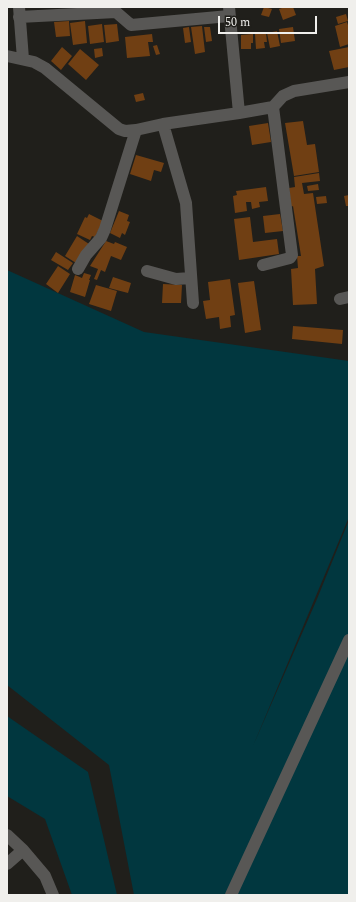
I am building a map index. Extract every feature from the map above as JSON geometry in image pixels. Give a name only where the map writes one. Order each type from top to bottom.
[{"type":"street","points":[[23,59],[19,12],[116,12],[131,25],[229,11],[238,113]]},
{"type":"street","points":[[7,56],[34,62],[45,68],[119,129],[125,131],[273,107],[283,96],[294,91],[349,82]]},
{"type":"street","points":[[263,265],[290,258],[292,254],[273,107]]},
{"type":"street","points":[[163,124],[186,203],[193,303]]},
{"type":"street","points":[[78,270],[86,255],[101,238],[105,229],[136,130]]},
{"type":"street","points":[[147,271],[176,279],[191,278]]},
{"type":"street","points":[[231,895],[349,640]]},
{"type":"street","points":[[7,835],[23,850],[45,876],[53,895]]},
{"type":"street","points":[[7,864],[23,850]]},
{"type":"water","points":[[7,270],[144,332],[349,361],[349,517],[253,746],[317,599],[349,520],[349,895],[72,895],[45,819],[7,796]]},
{"type":"pier","points":[[7,685],[109,765],[134,895],[117,895],[88,772],[7,716]]},
{"type":"building","points":[[264,7],[272,9],[269,17],[261,15]]},
{"type":"building","points":[[293,7],[296,15],[283,20],[279,9]]},
{"type":"building","points":[[346,14],[348,21],[338,24],[336,17]]},
{"type":"building","points":[[69,21],[70,36],[56,37],[54,22]]},
{"type":"building","points":[[85,21],[87,43],[73,45],[70,23]]},
{"type":"building","points":[[347,22],[349,28],[349,44],[340,47],[335,26]]},
{"type":"building","points":[[102,24],[104,42],[90,44],[88,26]]},
{"type":"building","points":[[117,24],[119,41],[106,43],[104,25]]},
{"type":"building","points":[[202,26],[205,52],[195,54],[191,27]]},
{"type":"building","points":[[189,27],[191,42],[185,43],[183,28]]},
{"type":"building","points":[[204,27],[210,27],[212,41],[206,42]]},
{"type":"building","points":[[293,27],[295,41],[281,43],[279,29]]},
{"type":"building","points":[[277,31],[280,46],[270,48],[267,33]]},
{"type":"building","points":[[266,33],[267,42],[264,42],[265,48],[256,49],[255,34]]},
{"type":"building","points":[[152,34],[153,42],[148,42],[150,56],[127,58],[125,37]]},
{"type":"building","points":[[253,34],[251,49],[241,49],[241,35]]},
{"type":"building","points":[[157,45],[160,54],[156,55],[153,46]]},
{"type":"building","points":[[62,47],[72,56],[61,70],[51,61]]},
{"type":"building","points":[[349,47],[349,67],[334,70],[329,51]]},
{"type":"building","points":[[102,48],[103,56],[95,58],[94,49]]},
{"type":"building","points":[[80,49],[99,65],[86,80],[68,64]]},
{"type":"building","points":[[143,93],[145,100],[136,102],[134,95]]},
{"type":"building","points":[[303,121],[307,145],[315,144],[319,172],[294,176],[285,123]]},
{"type":"building","points":[[268,123],[271,142],[252,145],[249,126]]},
{"type":"building","points":[[136,155],[164,163],[161,172],[154,170],[151,181],[130,174]]},
{"type":"building","points":[[319,173],[320,181],[302,183],[304,194],[313,193],[324,266],[315,269],[317,304],[293,305],[291,269],[298,268],[297,256],[301,256],[293,206],[291,207],[289,188],[295,187],[294,177]]},
{"type":"building","points":[[318,184],[319,190],[308,191],[307,186]]},
{"type":"building","points":[[266,187],[268,201],[259,202],[260,207],[252,209],[251,202],[246,202],[247,211],[235,213],[233,196],[237,195],[236,191]]},
{"type":"building","points":[[349,195],[349,206],[346,206],[344,196]]},
{"type":"building","points":[[326,196],[327,203],[317,204],[316,197]]},
{"type":"building","points":[[119,211],[129,215],[127,221],[130,222],[125,235],[122,233],[120,238],[110,233]]},
{"type":"building","points":[[89,214],[103,221],[95,237],[92,236],[90,240],[77,234],[85,217],[87,218]]},
{"type":"building","points":[[280,214],[283,231],[265,233],[263,216]]},
{"type":"building","points":[[250,217],[253,242],[277,239],[279,254],[239,260],[234,219]]},
{"type":"building","points":[[77,236],[89,244],[76,263],[65,256]]},
{"type":"building","points":[[106,241],[114,244],[115,242],[127,247],[121,260],[111,256],[105,272],[101,270],[97,280],[94,279],[98,269],[90,266]]},
{"type":"building","points":[[56,252],[73,263],[68,270],[51,260]]},
{"type":"building","points":[[58,266],[70,274],[58,293],[46,284]]},
{"type":"building","points":[[84,273],[91,275],[85,297],[70,292],[75,275],[82,278]]},
{"type":"building","points":[[113,277],[131,283],[128,293],[109,288]]},
{"type":"building","points":[[230,279],[235,315],[230,316],[231,327],[220,329],[219,317],[206,319],[203,301],[210,300],[208,282]]},
{"type":"building","points":[[254,281],[261,330],[245,333],[238,283]]},
{"type":"building","points":[[163,284],[182,285],[181,303],[162,303]]},
{"type":"building","points":[[96,285],[117,291],[111,311],[89,304]]},
{"type":"building","points":[[293,326],[343,330],[342,344],[292,339]]}]
